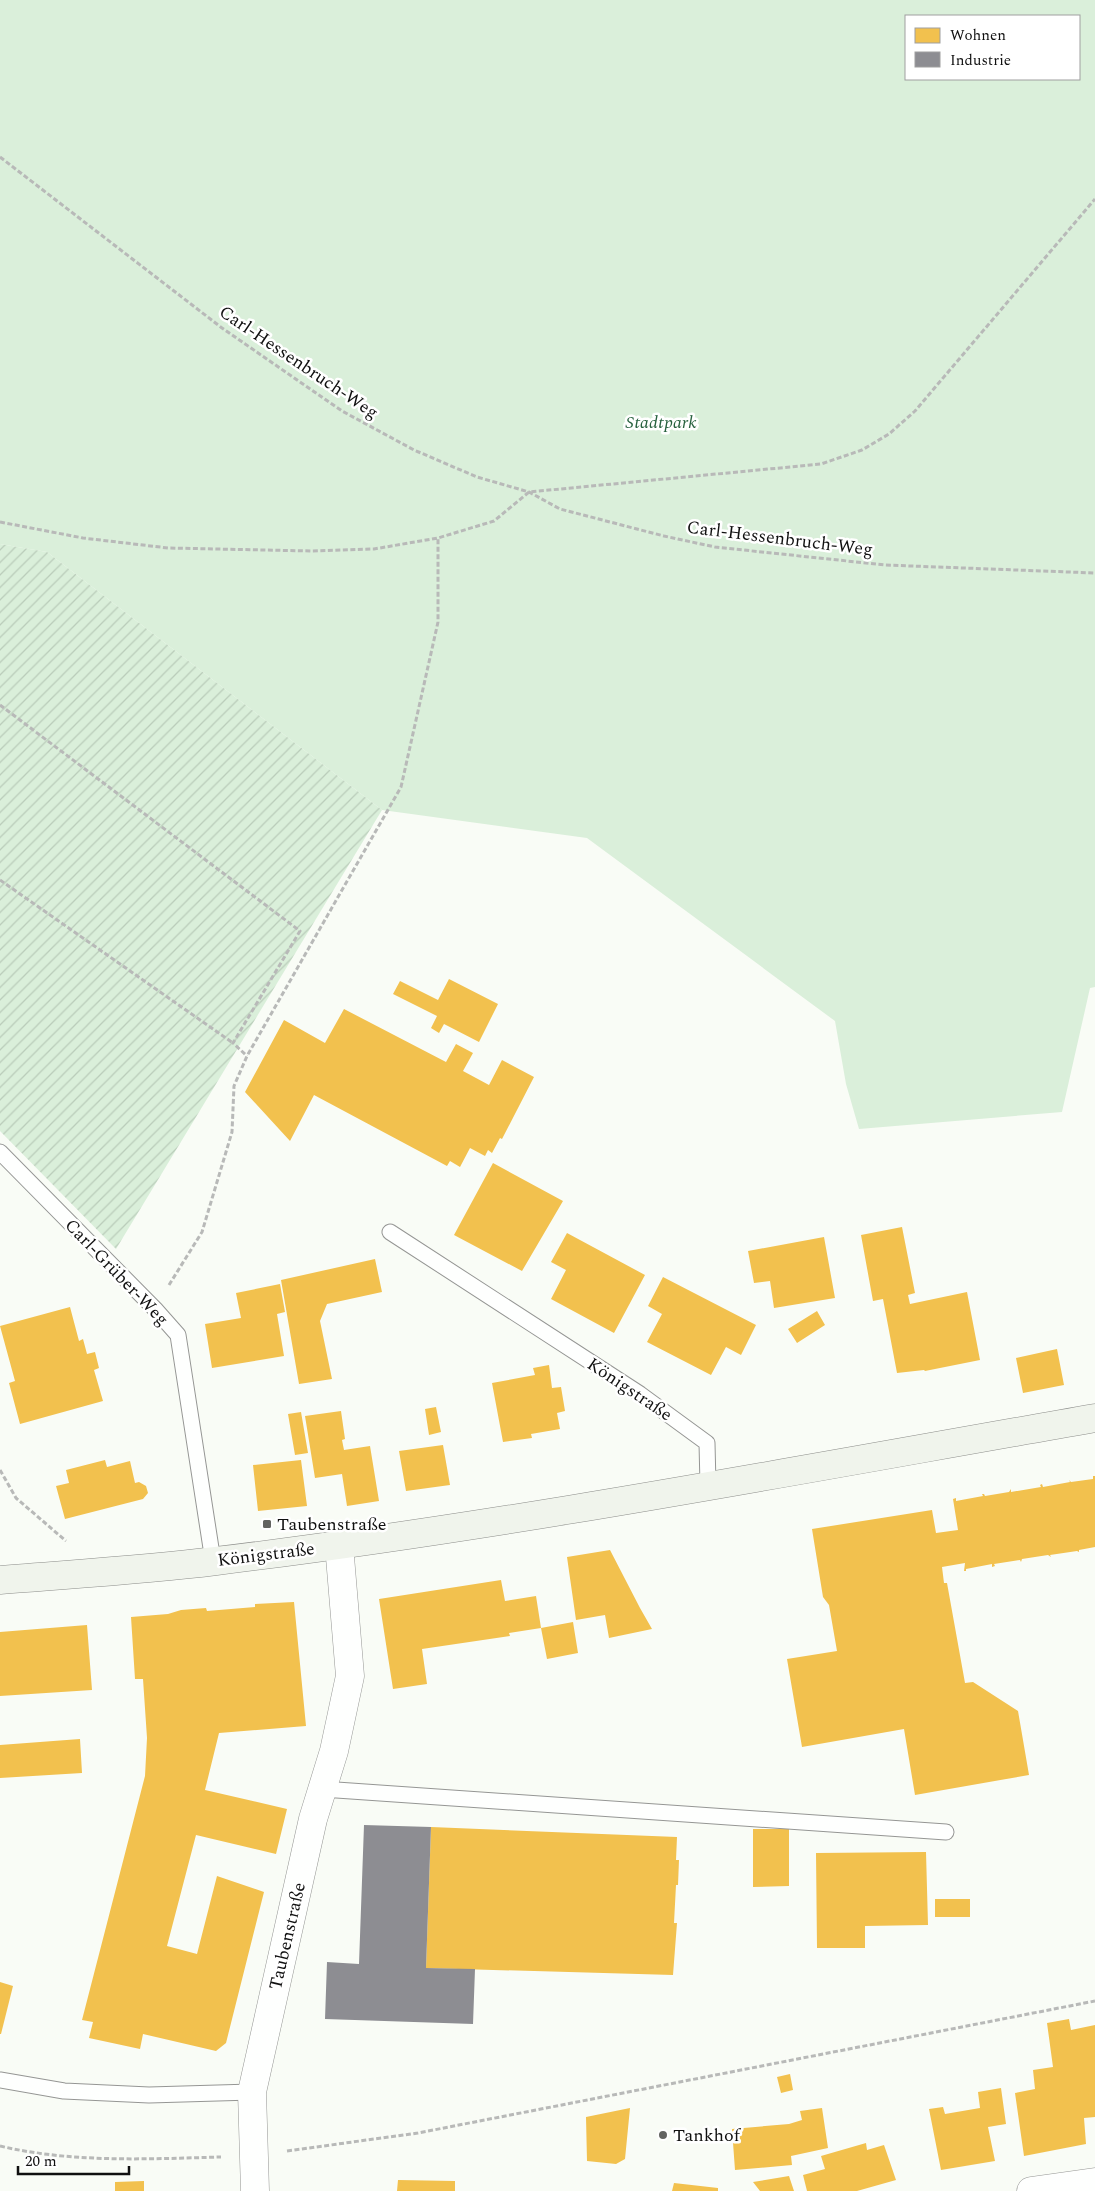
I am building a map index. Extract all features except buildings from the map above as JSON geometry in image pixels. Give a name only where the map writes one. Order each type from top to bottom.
[{"type":"main road","name":"Königstraße","points":[[0,1580],[213,1561],[340,1545],[708,1485],[1095,1418]]},
{"type":"street","name":"Taubenstraße","points":[[255,2191],[252,2092],[313,1819],[344,1712],[350,1676],[340,1545]]},
{"type":"street","points":[[1031,2191],[1095,2182]]},
{"type":"lane","name":"Carl-Grüber-Weg","points":[[0,1152],[155,1309],[178,1335],[213,1561]]},
{"type":"lane","name":"Königstraße","points":[[390,1232],[640,1394],[706,1443],[708,1485]]},
{"type":"lane","points":[[322,1789],[946,1832]]},
{"type":"lane","points":[[0,2080],[64,2091],[149,2094],[252,2092]]},
{"type":"path","name":"Carl-Hessenbruch-Weg","points":[[0,157],[222,328],[342,411],[414,450],[477,477],[529,492],[560,509],[715,547],[885,565],[1095,573]]},
{"type":"path","points":[[0,522],[83,538],[168,548],[312,551],[374,549],[438,538],[494,521],[529,492],[821,464],[862,450],[889,434],[915,411],[1095,199]]},
{"type":"path","points":[[155,1309],[202,1232],[232,1132],[234,1086],[247,1056],[401,787],[438,622],[438,538]]},
{"type":"path","points":[[0,705],[300,931],[233,1043]]},
{"type":"path","points":[[0,880],[233,1043],[247,1056]]},
{"type":"path","points":[[0,1470],[16,1498],[100,1572]]},
{"type":"path","points":[[0,2146],[38,2154],[73,2158],[139,2159],[255,2156],[418,2133],[1095,2001]]},
{"type":"green space","name":"Stadtpark","points":[[0,0],[1095,0],[1095,987],[1090,988],[1062,1112],[859,1129],[846,1084],[835,1021],[587,838],[382,810],[47,552],[0,544]]},
{"type":"green space","points":[[0,544],[47,552],[382,810],[116,1249],[0,1131]]},
{"type":"place","name":"Taubenstraße","points":[[267,1524]]},
{"type":"place","name":"Tankhof","points":[[663,2135]]}]
